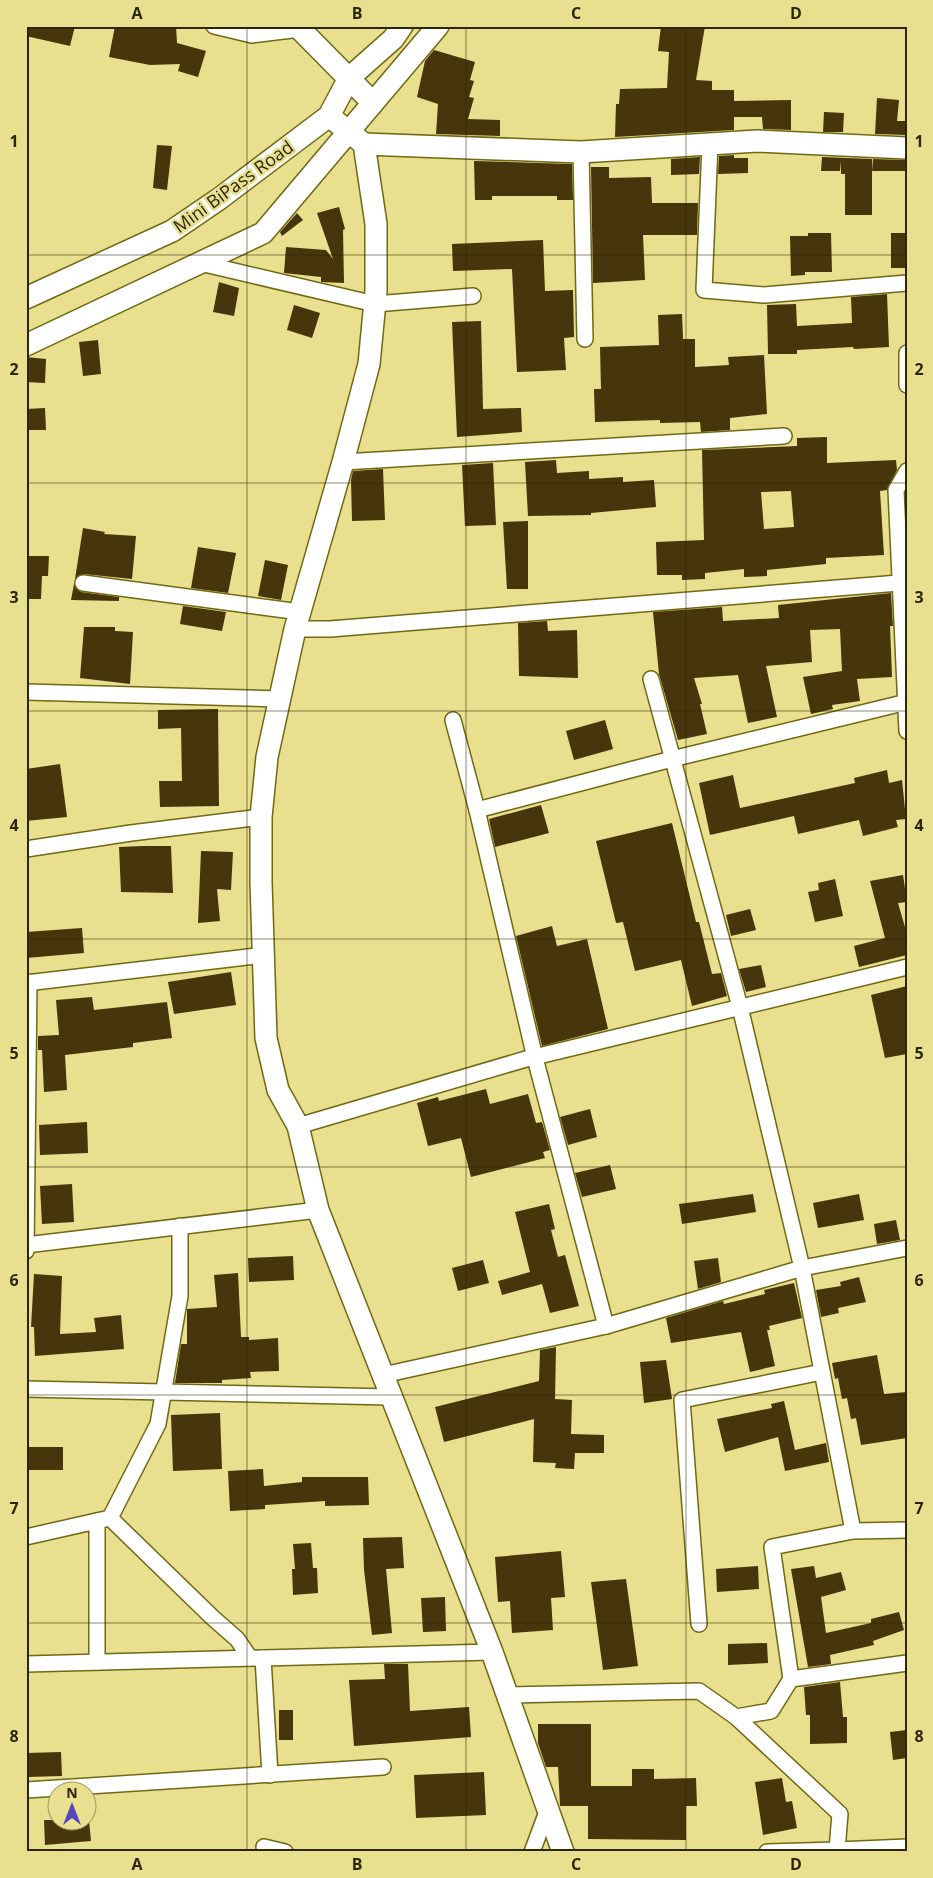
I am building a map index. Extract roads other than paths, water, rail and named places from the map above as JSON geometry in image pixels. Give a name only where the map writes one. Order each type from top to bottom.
[{"type":"street","points":[[214,26],[252,35],[299,28],[372,102]]},
{"type":"street","name":"Mini BiPass Road","points":[[26,298],[172,231],[329,116],[349,78],[392,39],[402,26]]},
{"type":"street","points":[[26,345],[263,233],[356,137],[372,102],[438,26]]},
{"type":"street","points":[[329,116],[356,137],[581,152],[757,141],[907,148]]},
{"type":"street","points":[[356,137],[376,224],[374,304],[368,364],[343,462],[298,620],[267,757],[262,817],[261,882],[266,1038],[278,1090],[298,1126],[318,1210],[492,1652],[564,1852]]},
{"type":"street","points":[[710,144],[704,290],[764,295],[907,283]]},
{"type":"street","points":[[581,152],[585,339]]},
{"type":"street","points":[[200,263],[374,304],[473,296]]},
{"type":"street","points":[[907,353],[907,385]]},
{"type":"street","points":[[343,462],[784,436]]},
{"type":"street","points":[[907,471],[896,490],[903,585],[907,731]]},
{"type":"street","points":[[83,583],[298,620],[330,629],[903,585]]},
{"type":"street","points":[[651,679],[740,1007],[802,1268],[853,1532]]},
{"type":"street","points":[[26,692],[280,699]]},
{"type":"street","points":[[477,810],[672,759],[906,702]]},
{"type":"street","points":[[454,720],[535,1058],[606,1326]]},
{"type":"street","points":[[26,849],[131,832],[262,817]]},
{"type":"street","points":[[26,1251],[28,983],[264,955]]},
{"type":"street","points":[[298,1126],[526,1059],[907,967]]},
{"type":"street","points":[[26,1245],[318,1210]]},
{"type":"street","points":[[97,1662],[103,1519],[158,1424],[180,1296],[180,1226]]},
{"type":"street","points":[[383,1375],[606,1326],[802,1268],[907,1248]]},
{"type":"street","points":[[699,1624],[682,1400],[822,1372]]},
{"type":"street","points":[[26,1388],[391,1397]]},
{"type":"street","points":[[26,1537],[103,1519]]},
{"type":"street","points":[[103,1519],[257,1658],[270,1775]]},
{"type":"street","points":[[736,1717],[771,1711],[792,1679],[772,1547],[853,1532],[907,1530]]},
{"type":"street","points":[[26,1664],[492,1652]]},
{"type":"street","points":[[792,1679],[907,1663]]},
{"type":"street","points":[[507,1696],[699,1691],[736,1717],[840,1814],[837,1850]]},
{"type":"street","points":[[26,1790],[383,1767]]},
{"type":"street","points":[[532,1852],[548,1809]]},
{"type":"street","points":[[264,1847],[285,1852]]},
{"type":"street","points":[[766,1852],[907,1847]]}]
